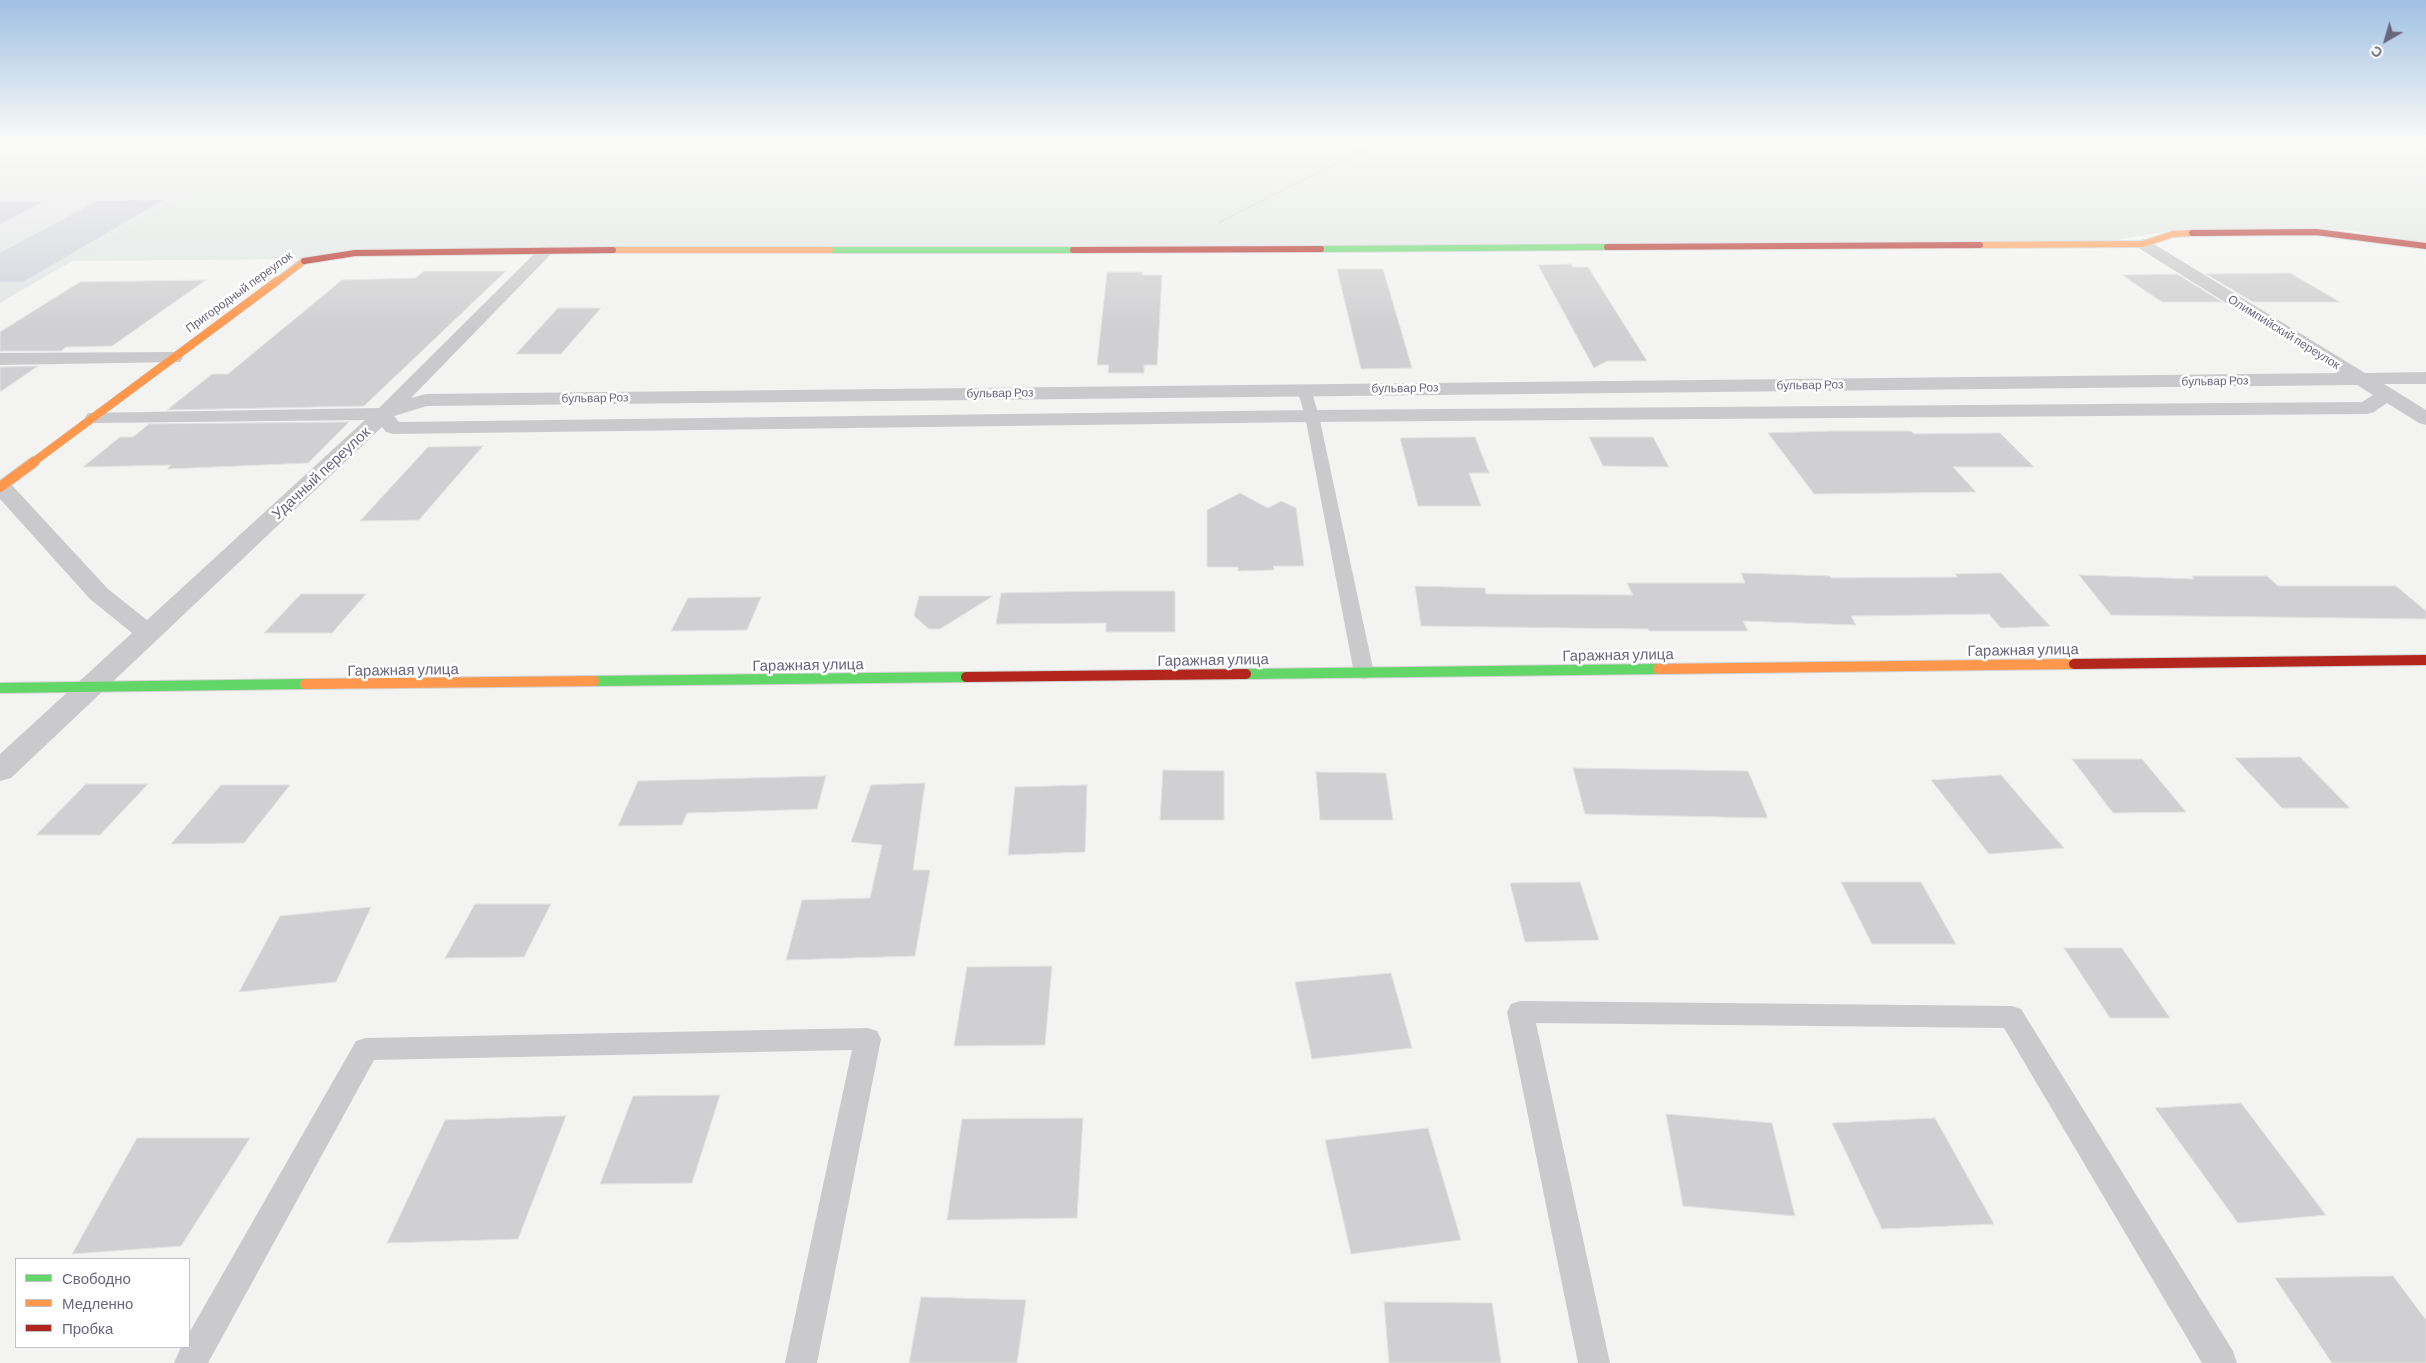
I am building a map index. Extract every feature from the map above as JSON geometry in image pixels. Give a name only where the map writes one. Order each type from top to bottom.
[{"type":"street","name":"Пригородный переулок","points":[[1,487],[301,262],[355,253],[548,250],[1174,250],[2143,244],[2173,234],[2237,231],[2316,232],[2381,238],[2426,246]]},
{"type":"street","name":"Олимпийский переулок","points":[[2143,244],[2426,419]]},
{"type":"street","name":"Удачный переулок","points":[[0,771],[384,414],[548,250]]},
{"type":"street","points":[[0,359],[173,358]]},
{"type":"street","name":"бульвар Роз","points":[[384,414],[426,400],[2426,378]]},
{"type":"street","points":[[95,417],[384,414],[393,428],[1312,416],[2367,408],[2387,394]]},
{"type":"street","points":[[1,487],[99,594],[148,633]]},
{"type":"street","name":"Гаражная улица","points":[[0,688],[88,689],[2426,660]]},
{"type":"lane","points":[[1304,389],[1312,416],[1364,673]]},
{"type":"lane","points":[[1594,1363],[1520,1012],[2012,1018],[2221,1363]]},
{"type":"lane","points":[[190,1363],[366,1048],[868,1039],[801,1363]]},
{"type":"path","points":[[1217,224],[1257,204]]},
{"type":"shaded area","points":[[0,204],[170,204],[0,303]]},
{"type":"shaded area","points":[[0,204],[40,204],[0,224]]},
{"type":"shaded area","points":[[92,204],[157,204],[23,282],[0,282],[0,253]]},
{"type":"shaded area","points":[[167,204],[2426,204],[2426,244],[2346,230],[2182,229],[2103,242],[578,250],[304,259],[70,261]]},
{"type":"building","points":[[1571,264],[1573,267],[1588,267],[1647,361],[1607,361],[1594,368],[1538,265]]},
{"type":"building","points":[[1337,269],[1383,269],[1412,368],[1361,369]]},
{"type":"building","points":[[424,271],[506,271],[364,406],[167,410],[212,374],[228,374],[342,280],[416,278]]},
{"type":"building","points":[[1107,272],[1142,272],[1142,275],[1162,275],[1157,365],[1144,365],[1144,373],[1108,373],[1109,365],[1097,365]]},
{"type":"building","points":[[2290,273],[2340,302],[2253,302],[2206,274]]},
{"type":"building","points":[[2177,274],[2222,302],[2162,302],[2122,275]]},
{"type":"building","points":[[206,280],[112,346],[66,347],[61,351],[0,351],[0,332],[80,282]]},
{"type":"building","points":[[558,308],[601,308],[561,354],[516,354]]},
{"type":"building","points":[[38,366],[0,392],[0,367]]},
{"type":"building","points":[[349,422],[308,463],[167,469],[171,465],[83,467],[120,437],[133,437],[149,424]]},
{"type":"building","points":[[1911,431],[1914,434],[2000,433],[2034,467],[1953,467],[1976,492],[1814,494],[1768,433]]},
{"type":"building","points":[[1475,437],[1489,473],[1469,473],[1481,506],[1418,506],[1400,438]]},
{"type":"building","points":[[1589,437],[1653,437],[1669,467],[1603,466]]},
{"type":"building","points":[[483,446],[419,520],[360,521],[428,447]]},
{"type":"building","points":[[1240,493],[1268,508],[1281,501],[1296,508],[1304,566],[1273,566],[1274,570],[1238,571],[1238,567],[1207,567],[1207,510]]},
{"type":"building","points":[[1741,573],[1830,576],[1831,578],[1958,577],[1955,574],[2001,573],[2050,626],[2001,628],[1989,614],[1851,616],[1856,625],[1743,621],[1748,631],[1649,631],[1648,629],[1421,626],[1415,586],[1485,588],[1486,594],[1633,595],[1627,583],[1745,583]]},
{"type":"building","points":[[2079,575],[2194,579],[2192,576],[2267,576],[2278,586],[2396,586],[2426,611],[2426,619],[2111,615]]},
{"type":"building","points":[[1175,591],[1175,632],[1106,632],[1106,623],[996,624],[1001,593]]},
{"type":"building","points":[[301,594],[366,594],[332,633],[264,633]]},
{"type":"building","points":[[919,596],[993,596],[940,629],[929,629],[914,616]]},
{"type":"building","points":[[761,597],[747,630],[671,631],[688,598]]},
{"type":"building","points":[[2300,757],[2350,808],[2282,808],[2235,758]]},
{"type":"building","points":[[2072,759],[2142,759],[2186,812],[2113,813]]},
{"type":"building","points":[[1573,768],[1748,771],[1768,818],[1585,814]]},
{"type":"building","points":[[1163,770],[1224,771],[1224,820],[1160,820]]},
{"type":"building","points":[[1316,772],[1386,773],[1393,820],[1320,820]]},
{"type":"building","points":[[2001,775],[2064,848],[1989,854],[1931,780]]},
{"type":"building","points":[[826,776],[817,809],[687,813],[682,825],[618,826],[638,781]]},
{"type":"building","points":[[925,783],[913,870],[930,870],[915,956],[786,960],[802,900],[870,898],[882,845],[851,842],[871,785]]},
{"type":"building","points":[[86,784],[148,784],[100,835],[36,835]]},
{"type":"building","points":[[221,785],[290,785],[244,843],[171,844]]},
{"type":"building","points":[[1087,785],[1085,852],[1008,855],[1015,787]]},
{"type":"building","points":[[1580,882],[1599,940],[1525,942],[1510,883]]},
{"type":"building","points":[[1841,882],[1921,882],[1956,944],[1872,944]]},
{"type":"building","points":[[475,904],[551,904],[524,957],[445,958]]},
{"type":"building","points":[[371,907],[336,982],[239,992],[280,916]]},
{"type":"building","points":[[2064,948],[2122,948],[2170,1018],[2110,1018]]},
{"type":"building","points":[[1052,966],[1045,1045],[954,1046],[967,967]]},
{"type":"building","points":[[1391,973],[1412,1048],[1312,1059],[1295,982]]},
{"type":"building","points":[[720,1095],[692,1183],[600,1184],[633,1096]]},
{"type":"building","points":[[2241,1103],[2326,1215],[2238,1223],[2155,1108]]},
{"type":"building","points":[[1666,1114],[1772,1123],[1795,1216],[1683,1206]]},
{"type":"building","points":[[566,1116],[518,1239],[387,1243],[445,1120]]},
{"type":"building","points":[[1083,1118],[1077,1218],[947,1220],[962,1119]]},
{"type":"building","points":[[1935,1118],[1994,1224],[1882,1229],[1832,1123]]},
{"type":"building","points":[[1428,1128],[1461,1240],[1351,1254],[1325,1140]]},
{"type":"building","points":[[137,1138],[250,1138],[181,1246],[72,1254]]},
{"type":"building","points":[[2393,1276],[2426,1320],[2426,1363],[2332,1363],[2275,1278]]},
{"type":"building","points":[[921,1297],[1026,1300],[1017,1363],[909,1363]]},
{"type":"building","points":[[1384,1302],[1492,1303],[1501,1363],[1389,1363]]},
{"type":"traffic: fast","points":[[1321,249],[1607,247]]},
{"type":"traffic: fast","points":[[830,250],[1073,250]]},
{"type":"traffic: fast","points":[[1246,674],[1658,669]]},
{"type":"traffic: fast","points":[[594,681],[966,677]]},
{"type":"traffic: fast","points":[[0,688],[305,684]]},
{"type":"traffic: slow","points":[[1980,245],[2143,244],[2173,234],[2192,233]]},
{"type":"traffic: slow","points":[[613,250],[830,250]]},
{"type":"traffic: slow","points":[[0,487],[304,261]]},
{"type":"traffic: slow","points":[[1658,669],[2074,664]]},
{"type":"traffic: slow","points":[[305,684],[594,681]]},
{"type":"traffic: jam","points":[[2192,233],[2237,231],[2316,232],[2426,246]]},
{"type":"traffic: jam","points":[[1607,247],[1980,245]]},
{"type":"traffic: jam","points":[[1073,250],[1321,249]]},
{"type":"traffic: jam","points":[[304,261],[355,253],[613,250]]},
{"type":"traffic: jam","points":[[2074,664],[2426,660]]},
{"type":"traffic: jam","points":[[966,677],[1246,674]]}]
